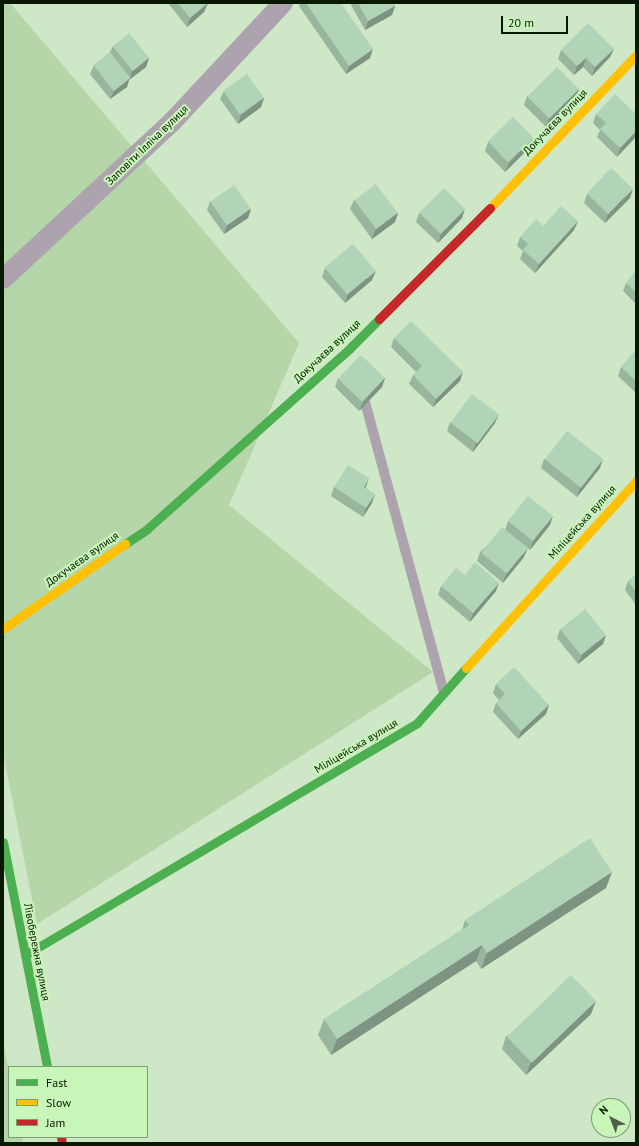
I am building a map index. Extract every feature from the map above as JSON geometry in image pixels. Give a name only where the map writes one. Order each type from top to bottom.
[{"type":"street","name":"Заповіти Ілліча вулиця","points":[[3,279],[172,122],[283,3]]},
{"type":"street","name":"Докучаєва вулиця","points":[[3,629],[147,529],[351,352],[636,55]]},
{"type":"street","name":"Міліцейська вулиця","points":[[25,955],[417,723],[636,481]]},
{"type":"street","name":"Лівобережна вулиця","points":[[3,842],[47,1066]]},
{"type":"lane","points":[[358,379],[444,692]]},
{"type":"green space","points":[[3,3],[10,3],[299,343],[229,505],[433,672],[37,924],[3,753]]},
{"type":"green space","points":[[3,1042],[8,1067],[8,1138],[22,1138],[23,1143],[3,1143]]},
{"type":"building","points":[[178,3],[208,3],[190,18]]},
{"type":"building","points":[[306,3],[341,3],[373,49],[349,66]]},
{"type":"building","points":[[358,3],[394,3],[395,6],[368,21]]},
{"type":"building","points":[[588,23],[614,49],[595,67],[586,58],[577,66],[561,50]]},
{"type":"building","points":[[129,33],[149,58],[133,71],[113,46]]},
{"type":"building","points":[[110,52],[130,78],[114,91],[93,65]]},
{"type":"building","points":[[557,67],[579,89],[549,119],[527,97]]},
{"type":"building","points":[[247,74],[264,98],[240,114],[223,91]]},
{"type":"building","points":[[615,94],[636,114],[636,131],[620,148],[600,129],[606,123],[596,114]]},
{"type":"building","points":[[513,117],[533,138],[508,162],[488,141]]},
{"type":"building","points":[[611,168],[633,189],[608,214],[587,193]]},
{"type":"building","points":[[376,184],[398,213],[376,229],[354,200]]},
{"type":"building","points":[[234,185],[251,209],[227,225],[210,202]]},
{"type":"building","points":[[444,188],[465,209],[440,234],[419,213]]},
{"type":"building","points":[[561,206],[578,221],[539,264],[523,250],[528,244],[520,237],[536,219],[543,226]]},
{"type":"building","points":[[353,244],[375,271],[347,295],[325,268]]},
{"type":"building","points":[[636,271],[636,292],[626,283]]},
{"type":"building","points":[[411,321],[463,372],[436,399],[413,375],[422,366],[394,338]]},
{"type":"building","points":[[636,350],[636,381],[621,367]]},
{"type":"building","points":[[361,355],[385,378],[362,402],[338,379]]},
{"type":"building","points":[[472,394],[499,414],[477,443],[450,423]]},
{"type":"building","points":[[567,431],[603,459],[581,488],[545,459]]},
{"type":"building","points":[[348,465],[369,478],[364,487],[375,494],[366,508],[334,487]]},
{"type":"building","points":[[528,496],[553,516],[533,541],[508,521]]},
{"type":"building","points":[[502,527],[528,548],[507,573],[481,553]]},
{"type":"building","points":[[475,562],[499,583],[473,613],[441,586],[456,568],[465,575]]},
{"type":"building","points":[[636,575],[636,592],[628,581]]},
{"type":"building","points":[[585,609],[606,635],[581,655],[560,629]]},
{"type":"building","points":[[514,667],[549,705],[521,731],[496,703],[505,694],[496,684]]},
{"type":"building","points":[[590,838],[612,872],[487,953],[482,945],[337,1039],[324,1019],[469,925],[465,920]]},
{"type":"building","points":[[571,975],[596,1001],[532,1063],[507,1037]]},
{"type":"traffic: fast","points":[[125,544],[147,529],[350,348],[379,319]]},
{"type":"traffic: fast","points":[[25,955],[417,723],[466,668]]},
{"type":"traffic: fast","points":[[3,842],[47,1066]]},
{"type":"traffic: slow","points":[[490,208],[636,55]]},
{"type":"traffic: slow","points":[[466,668],[636,481]]},
{"type":"traffic: slow","points":[[3,629],[125,544]]},
{"type":"traffic: jam","points":[[379,319],[490,208]]},
{"type":"traffic: jam","points":[[61,1138],[62,1143]]}]
